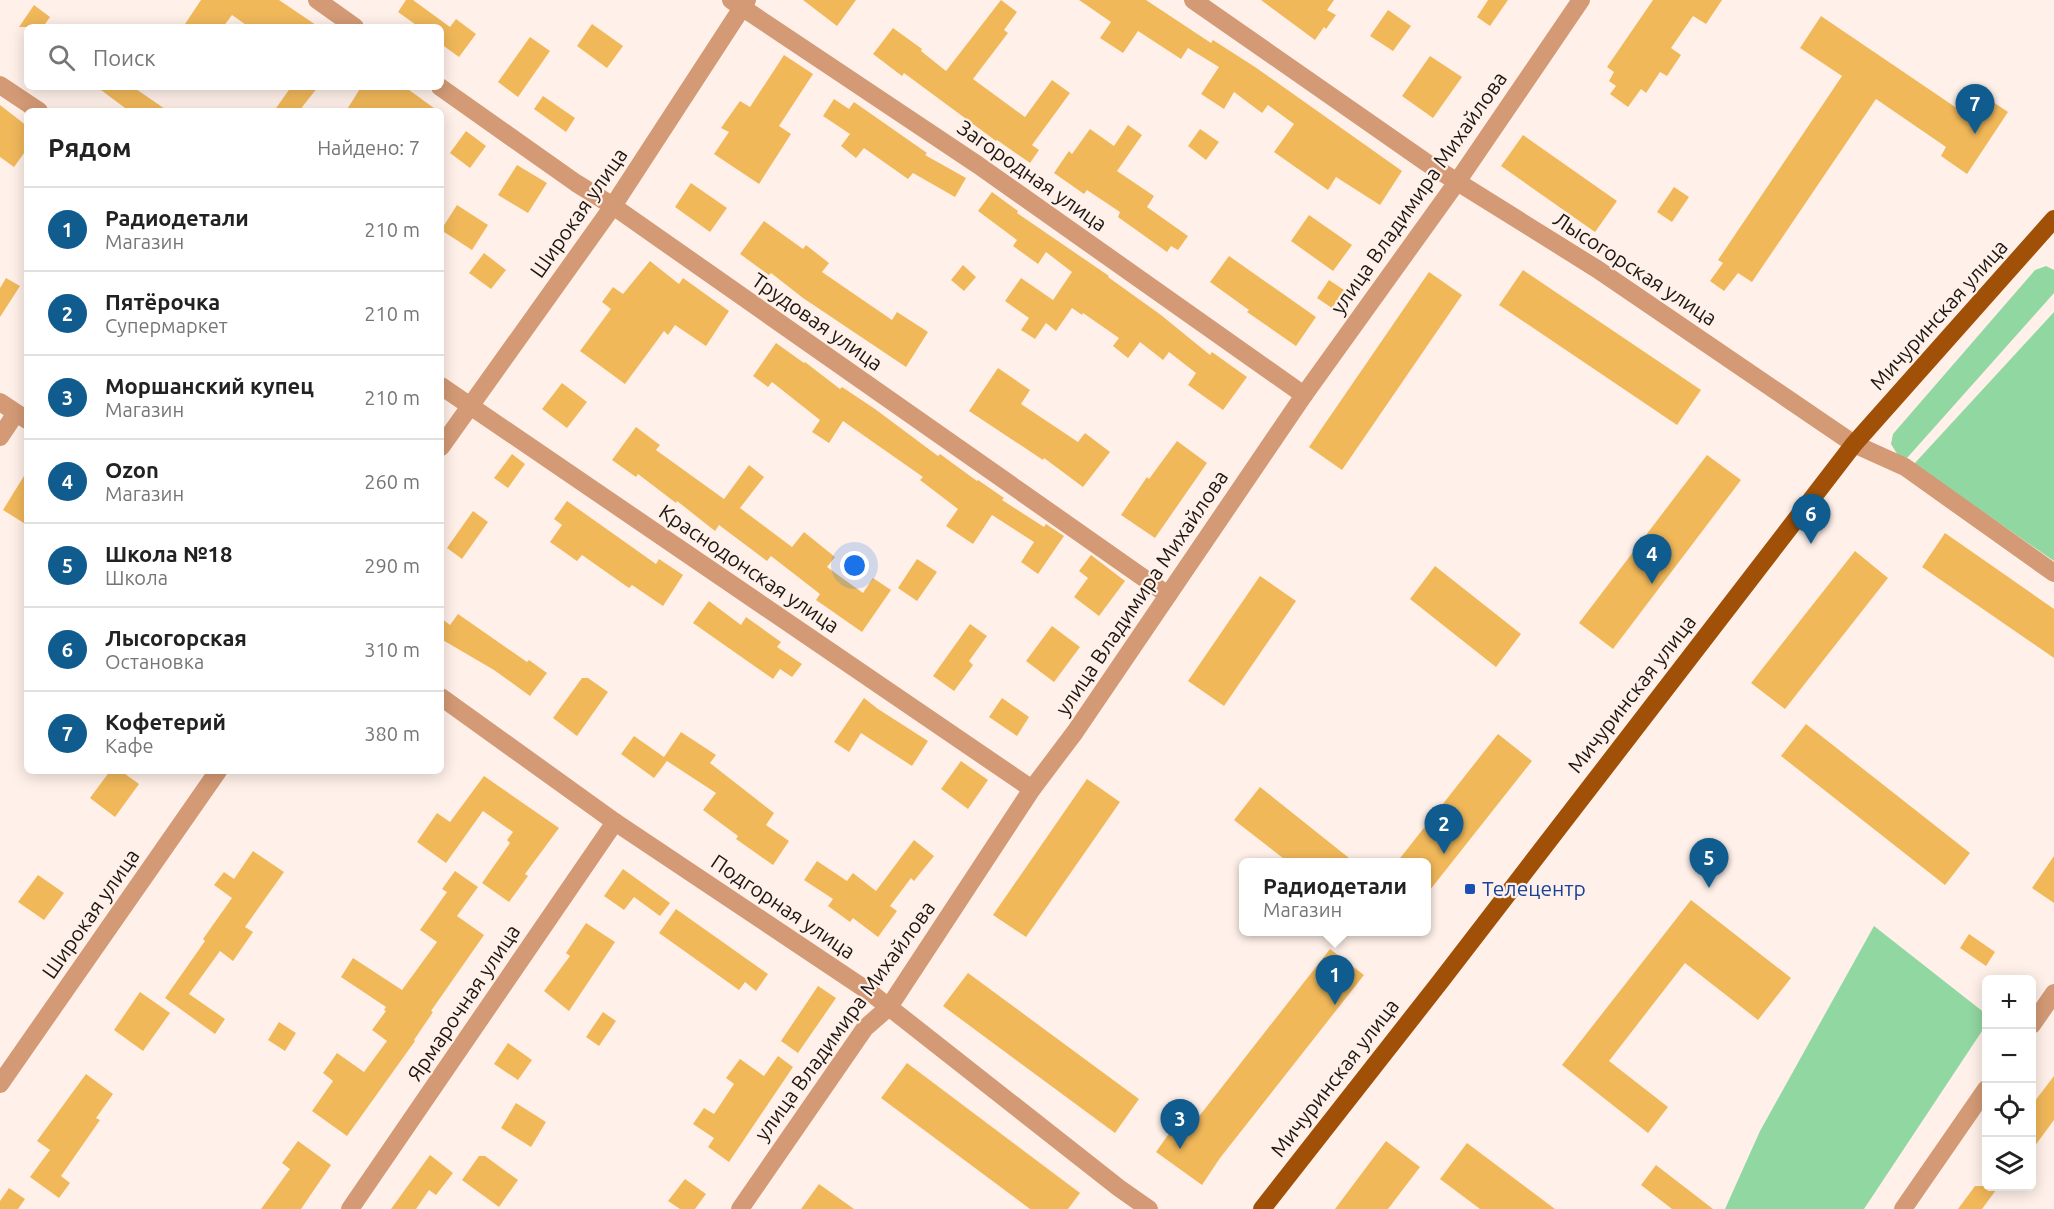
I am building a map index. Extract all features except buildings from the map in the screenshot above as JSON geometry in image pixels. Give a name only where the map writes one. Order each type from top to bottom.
[{"type":"main road","name":"Мичуринская улица","points":[[1262,1209],[1440,982],[1854,444],[2054,219]]},
{"type":"street","points":[[317,0],[351,24]]},
{"type":"street","name":"Лысогорская улица","points":[[1193,0],[1457,182],[1597,269],[1854,444],[1905,467],[2054,573]]},
{"type":"street","name":"улица Владимира Михайлова","points":[[740,1209],[865,1028],[889,1007],[1032,789],[1075,732],[1304,395],[1457,182],[1581,0]]},
{"type":"street","name":"Широкая улица","points":[[444,443],[614,206],[740,3]]},
{"type":"street","name":"Загородная улица","points":[[740,3],[978,165],[1304,395]]},
{"type":"street","points":[[0,84],[35,108]]},
{"type":"street","name":"Трудовая улица","points":[[444,90],[576,183],[614,206],[1168,595]]},
{"type":"street","name":"Краснодонская улица","points":[[444,388],[1032,789]]},
{"type":"street","points":[[0,402],[21,417],[0,436]]},
{"type":"street","name":"Подгорная улица","points":[[444,699],[615,822],[889,1007],[1119,1188],[1149,1209]]},
{"type":"street","name":"Широкая улица","points":[[0,1084],[216,774]]},
{"type":"street","name":"Ярмарочная улица","points":[[350,1209],[615,822]]},
{"type":"street","points":[[2036,1018],[2054,993]]},
{"type":"street","points":[[1903,1209],[1982,1095]]},
{"type":"green space","points":[[2046,266],[2054,270],[2054,293],[1907,458],[1899,457],[1891,444],[1893,434],[2035,270]]},
{"type":"green space","points":[[2054,312],[2054,561],[1914,464]]},
{"type":"green space","points":[[1874,926],[1982,1011],[1982,1031],[1864,1209],[1725,1209],[1760,1131]]},
{"type":"place","name":"Кофетерий","points":[[1975,134]]},
{"type":"place","name":"Лысогорская","points":[[1811,544]]},
{"type":"place","name":"Ozon","points":[[1652,584]]},
{"type":"place","name":"Пятёрочка","points":[[1444,854]]},
{"type":"place","name":"Школа №18","points":[[1709,888]]},
{"type":"place","name":"Телецентр","points":[[1470,889]]},
{"type":"place","name":"Радиодетали","points":[[1335,1005]]},
{"type":"place","name":"Моршанский купец","points":[[1180,1149]]}]
